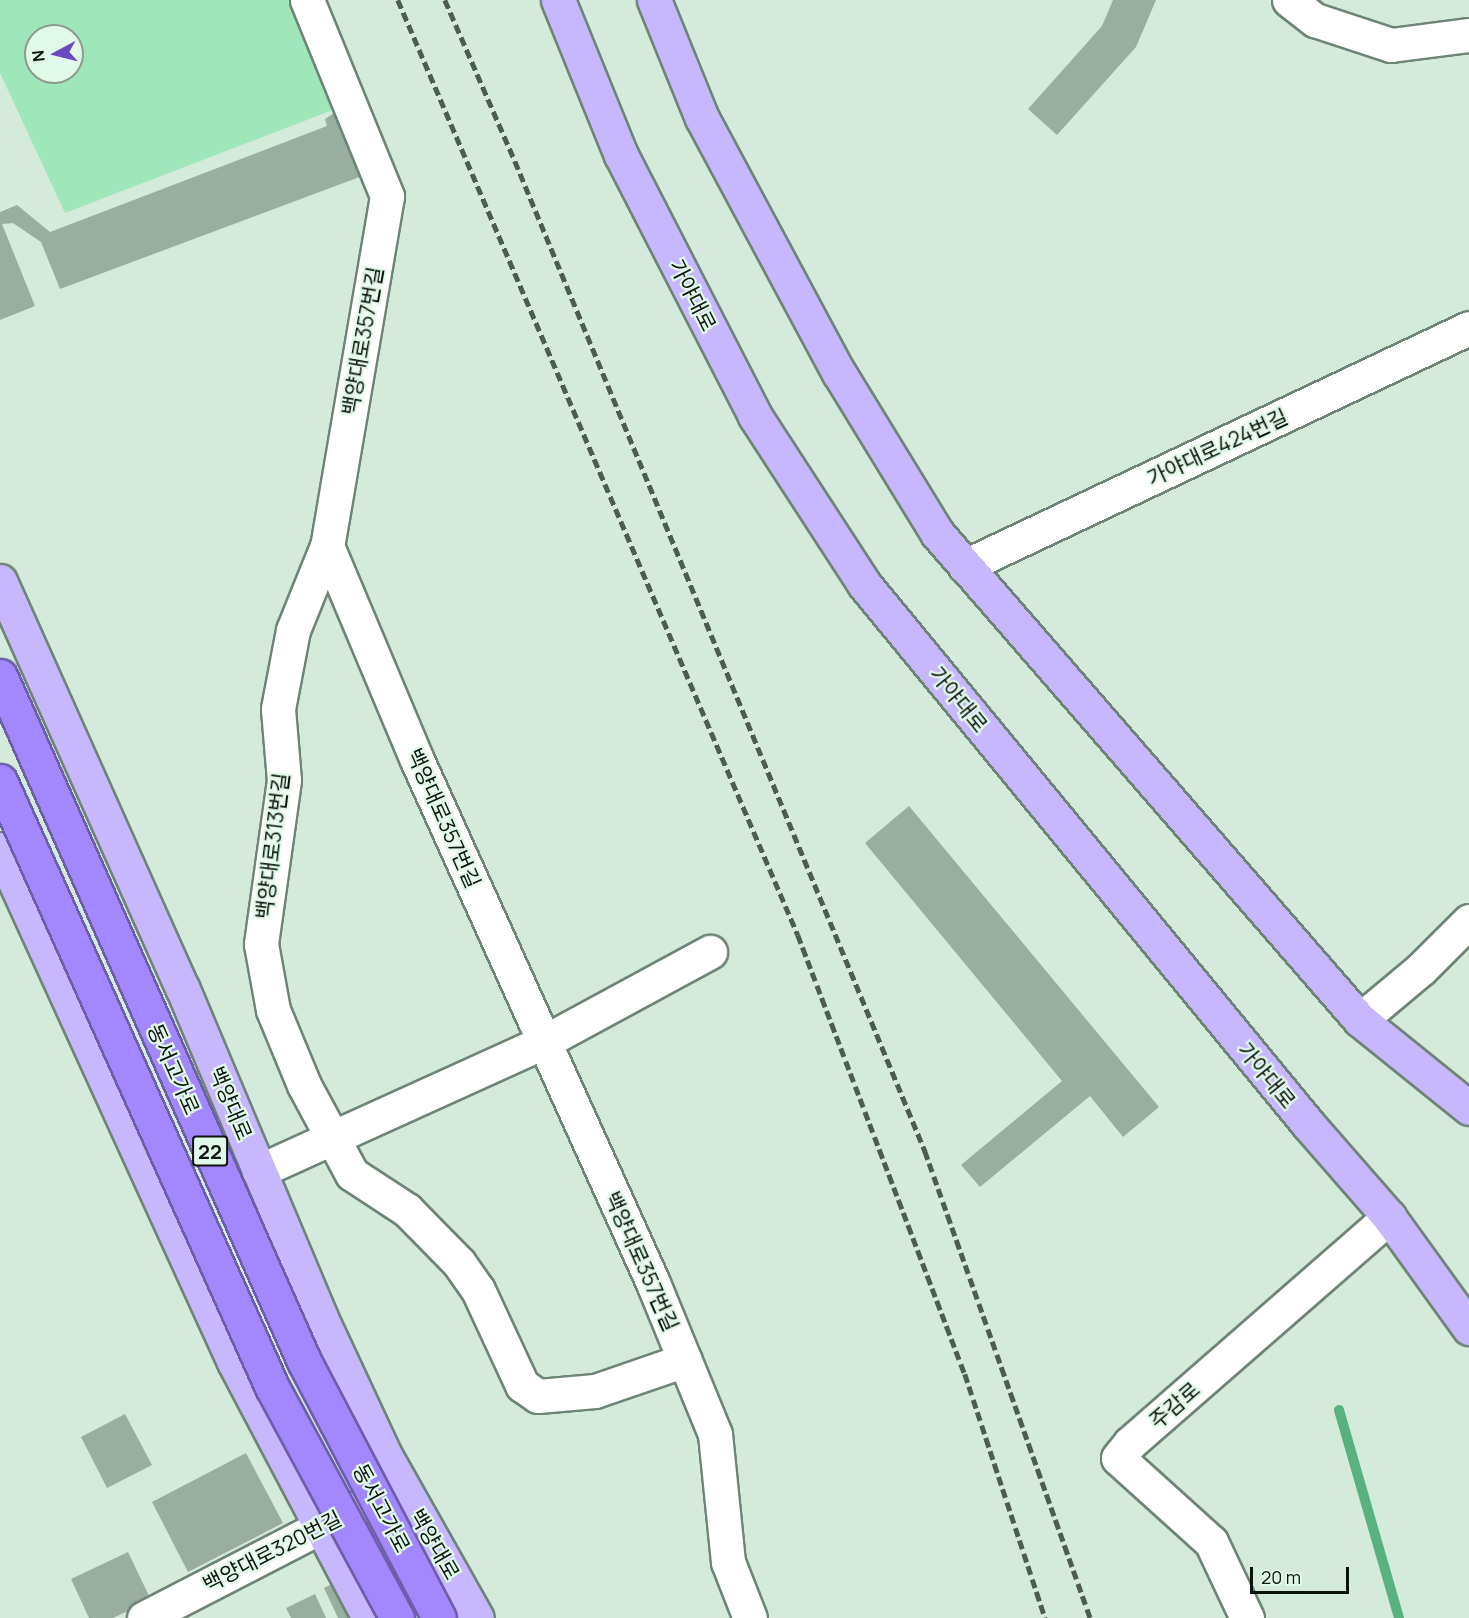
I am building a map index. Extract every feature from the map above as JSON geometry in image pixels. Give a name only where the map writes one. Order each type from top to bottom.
[{"type":"highway","name":"동서고가로","points":[[0,676],[304,1361],[439,1618]]},
{"type":"highway","name":"동서고가로","points":[[0,781],[272,1387],[397,1618]]},
{"type":"main road","name":"가야대로","points":[[558,0],[621,155],[755,416],[864,584],[1308,1124],[1389,1217],[1469,1329]]},
{"type":"main road","points":[[656,1],[702,118],[839,373],[930,524],[1360,1020],[1469,1108]]},
{"type":"main road","name":"백양대로","points":[[0,580],[326,1329],[402,1485],[477,1618]]},
{"type":"main road","points":[[0,849],[234,1362],[318,1527],[369,1618]]},
{"type":"street","name":"백양대로357번길","points":[[307,0],[387,196],[327,546],[685,1360],[715,1434],[728,1562],[750,1618]]},
{"type":"street","points":[[1289,0],[1315,20],[1391,45],[1469,35]]},
{"type":"street","name":"가야대로424번길","points":[[965,566],[1469,328]]},
{"type":"street","name":"백양대로313번길","points":[[327,546],[293,630],[278,709],[284,780],[261,944],[273,1010],[304,1085],[352,1174],[407,1210],[459,1263],[477,1290],[522,1385],[538,1396],[595,1391],[685,1360]]},
{"type":"street","points":[[1360,1020],[1421,969],[1469,921]]},
{"type":"street","points":[[259,1171],[544,1042],[710,952]]},
{"type":"street","name":"주감로","points":[[1247,1618],[1211,1542],[1118,1458],[1130,1443],[1389,1217]]},
{"type":"street","name":"백양대로320번길","points":[[144,1618],[402,1485]]},
{"type":"green space","points":[[0,0],[294,0],[338,108],[65,213],[0,73]]},
{"type":"building","points":[[1113,0],[1156,0],[1136,47],[1057,135],[1028,109],[1102,26]]},
{"type":"building","points":[[344,102],[373,172],[60,289],[41,242],[13,223],[2,224],[35,306],[0,320],[0,212],[17,205],[50,232],[327,126],[325,119],[334,113],[332,107]]},
{"type":"building","points":[[909,806],[1159,1107],[1123,1137],[1090,1096],[980,1187],[961,1165],[1062,1081],[865,843]]},
{"type":"building","points":[[125,1414],[152,1465],[107,1488],[81,1437]]},
{"type":"building","points":[[246,1453],[283,1523],[188,1572],[152,1502]]},
{"type":"building","points":[[128,1552],[151,1600],[113,1618],[89,1618],[71,1579]]},
{"type":"building","points":[[340,1580],[359,1618],[338,1618],[324,1588]]},
{"type":"building","points":[[315,1594],[326,1618],[291,1618],[286,1608]]},
{"type":"waterway","points":[[1339,1410],[1399,1618]]},
{"type":"railway","points":[[398,0],[798,935],[965,1374],[1045,1618]]},
{"type":"railway","points":[[445,0],[515,161],[925,1151],[1090,1618]]}]
